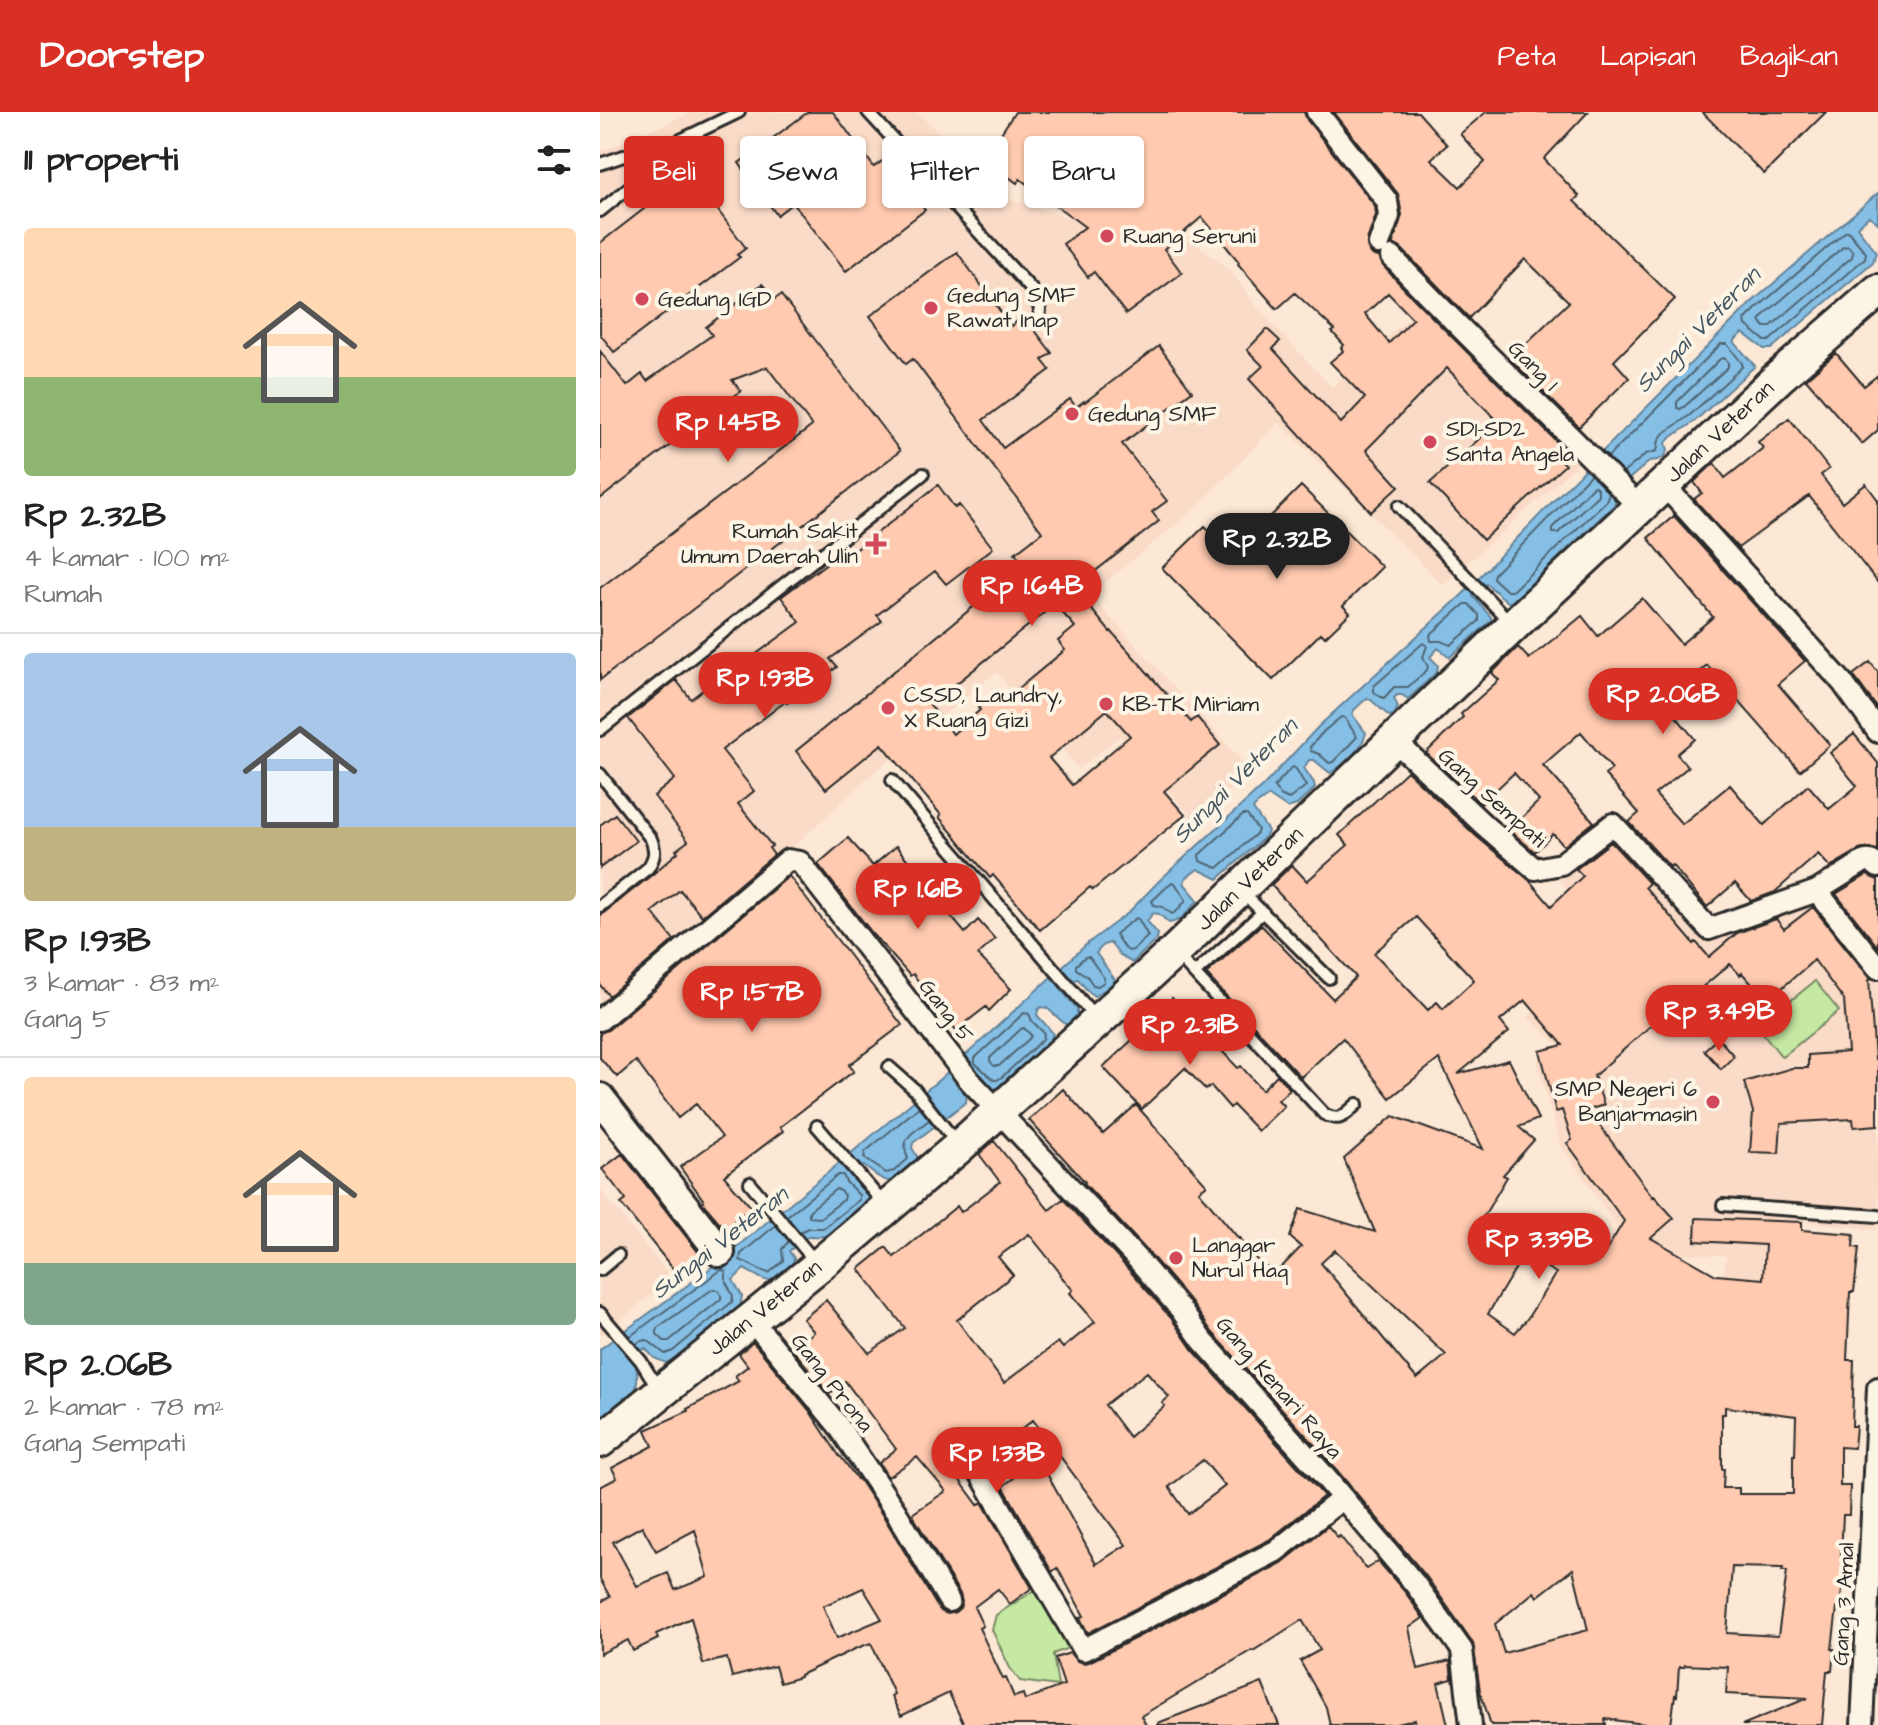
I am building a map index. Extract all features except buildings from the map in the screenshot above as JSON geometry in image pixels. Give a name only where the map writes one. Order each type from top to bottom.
[{"type":"main road","name":"Jalan Veteran","points":[[600,1441],[751,1319],[809,1255],[951,1135],[998,1111],[1099,1020],[1184,962],[1251,901],[1508,620],[1634,501],[1664,485],[1778,378],[1878,291]]},
{"type":"main road","points":[[600,1098],[720,1252]]},
{"type":"street","name":"Gang 1","points":[[1317,112],[1387,201],[1386,250],[1430,298],[1634,501]]},
{"type":"street","points":[[1664,485],[1842,682],[1878,732]]},
{"type":"street","name":"Gang Sempati","points":[[1395,741],[1535,869],[1561,864],[1613,824],[1709,929],[1817,891],[1868,860],[1876,864]]},
{"type":"street","name":"Gang 5","points":[[600,1020],[788,860],[800,862],[970,1081],[998,1111]]},
{"type":"street","points":[[1817,891],[1878,968]]},
{"type":"street","name":"Gang Kenari Raya","points":[[998,1111],[1139,1261],[1202,1340],[1415,1584],[1462,1650],[1471,1725]]},
{"type":"street","name":"Gang Prona","points":[[751,1319],[837,1424],[896,1512],[949,1601]]},
{"type":"street","name":"Gang 3 Amal","points":[[1862,1725],[1878,1388]]},
{"type":"street","points":[[977,1468],[1083,1650],[1276,1551],[1343,1498]]},
{"type":"lane","points":[[689,136],[739,112]]},
{"type":"lane","points":[[868,112],[1032,290],[1040,309],[1039,321]]},
{"type":"lane","points":[[600,164],[624,156]]},
{"type":"lane","points":[[600,211],[624,192]]},
{"type":"lane","points":[[600,730],[923,474]]},
{"type":"lane","points":[[1399,506],[1508,620]]},
{"type":"lane","points":[[600,774],[651,839],[655,849],[654,859],[648,868],[600,906]]},
{"type":"lane","points":[[892,780],[1099,1020]]},
{"type":"lane","points":[[1251,901],[1329,978]]},
{"type":"lane","points":[[1184,962],[1324,1114],[1333,1119],[1342,1118],[1357,1104]]},
{"type":"lane","points":[[889,1067],[914,1089],[951,1135]]},
{"type":"lane","points":[[817,1126],[879,1197]]},
{"type":"lane","points":[[750,1183],[809,1255]]},
{"type":"lane","points":[[1723,1205],[1878,1216]]},
{"type":"lane","points":[[600,1270],[618,1255]]},
{"type":"lane","points":[[600,1313],[641,1361],[661,1392]]},
{"type":"shaded area","name":"Rumah Sakit Umum Daerah Ulin","points":[[693,112],[917,112],[943,136],[882,136],[882,208],[1008,208],[1008,197],[1024,204],[1024,208],[1037,208],[1079,221],[1096,208],[1144,208],[1144,202],[1231,271],[1258,309],[1332,387],[1429,300],[1580,462],[1443,585],[1279,422],[1198,506],[1090,595],[1250,770],[1196,822],[1120,736],[1079,769],[996,672],[875,771],[762,876],[600,1014],[600,152],[624,142],[624,208],[724,208],[724,136],[637,136]]},
{"type":"shaded area","name":"SMP Negeri 6 Banjarmasin","points":[[1613,829],[1704,936],[1822,900],[1878,973],[1878,1230],[1804,1221],[1800,1321],[1717,1324],[1726,1256],[1633,1249],[1560,1144],[1537,1061],[1567,1052],[1528,1017],[1617,940],[1555,876]]},
{"type":"shaded area","points":[[600,1189],[672,1279],[600,1335]]},
{"type":"green space","points":[[1815,981],[1839,1011],[1782,1057],[1758,1027]]},
{"type":"green space","points":[[1038,1588],[1076,1645],[1053,1654],[1058,1686],[1020,1681],[1010,1668],[992,1630],[996,1615]]},
{"type":"water","points":[[1878,193],[1878,223],[1869,216],[1857,227],[1876,252],[1873,262],[1771,349],[1764,349],[1743,333],[1735,340],[1755,366],[1695,421],[1669,439],[1665,456],[1650,461],[1616,490],[1614,505],[1515,599],[1509,603],[1487,584],[1483,585],[1473,596],[1491,621],[1450,657],[1438,648],[1430,657],[1438,665],[1437,672],[1408,699],[1402,695],[1394,698],[1398,707],[1394,715],[1389,716],[1367,698],[1354,710],[1352,714],[1366,733],[1357,751],[1330,773],[1314,760],[1309,760],[1304,768],[1315,788],[1297,805],[1287,808],[1269,796],[1256,805],[1253,809],[1268,831],[1266,836],[1218,879],[1198,869],[1186,878],[1184,883],[1198,900],[1174,922],[1169,923],[1153,913],[1147,921],[1158,934],[1157,939],[1132,963],[1110,943],[1103,945],[1096,953],[1115,980],[1111,986],[1094,996],[1078,979],[1073,980],[1062,991],[1077,1008],[1077,1018],[1070,1024],[1065,1024],[1047,1008],[1041,1007],[1037,1015],[1053,1033],[1050,1043],[999,1089],[994,1090],[960,1077],[958,1082],[967,1093],[966,1102],[913,1143],[917,1161],[902,1175],[886,1181],[864,1166],[854,1171],[852,1176],[870,1195],[845,1223],[828,1235],[808,1236],[789,1251],[794,1258],[793,1263],[774,1280],[765,1280],[744,1269],[733,1280],[742,1296],[740,1307],[677,1358],[666,1363],[654,1358],[645,1348],[633,1358],[637,1380],[633,1396],[628,1404],[600,1425],[600,1349],[707,1271],[831,1170],[941,1078],[1088,943],[1128,913],[1263,786],[1319,726],[1462,595],[1752,302]]},
{"type":"place","name":"Ruang Seruni","points":[[1107,236]]},
{"type":"place","name":"Gedung IGD","points":[[642,299]]},
{"type":"place","name":"Gedung SMF Rawat Inap","points":[[931,308]]},
{"type":"place","name":"Gedung SMF","points":[[1072,414]]},
{"type":"place","name":"SD1-SD2 Santa Angela","points":[[1430,442]]},
{"type":"place","name":"Rumah Sakit Umum Daerah Ulin","points":[[876,544]]},
{"type":"place","name":"KB-TK Miriam","points":[[1106,704]]},
{"type":"place","name":"CSSD, Laundry, X Ruang Gizi","points":[[888,708]]},
{"type":"place","name":"SMP Negeri 6 Banjarmasin","points":[[1713,1102]]},
{"type":"place","name":"Langgar Nurul Haq","points":[[1176,1258]]},
{"type":"water label","name":"Sungai Veteran","points":[[1698,330]]},
{"type":"water label","name":"Sungai Veteran","points":[[1235,781]]},
{"type":"water label","name":"Sungai Veteran","points":[[720,1243]]}]
